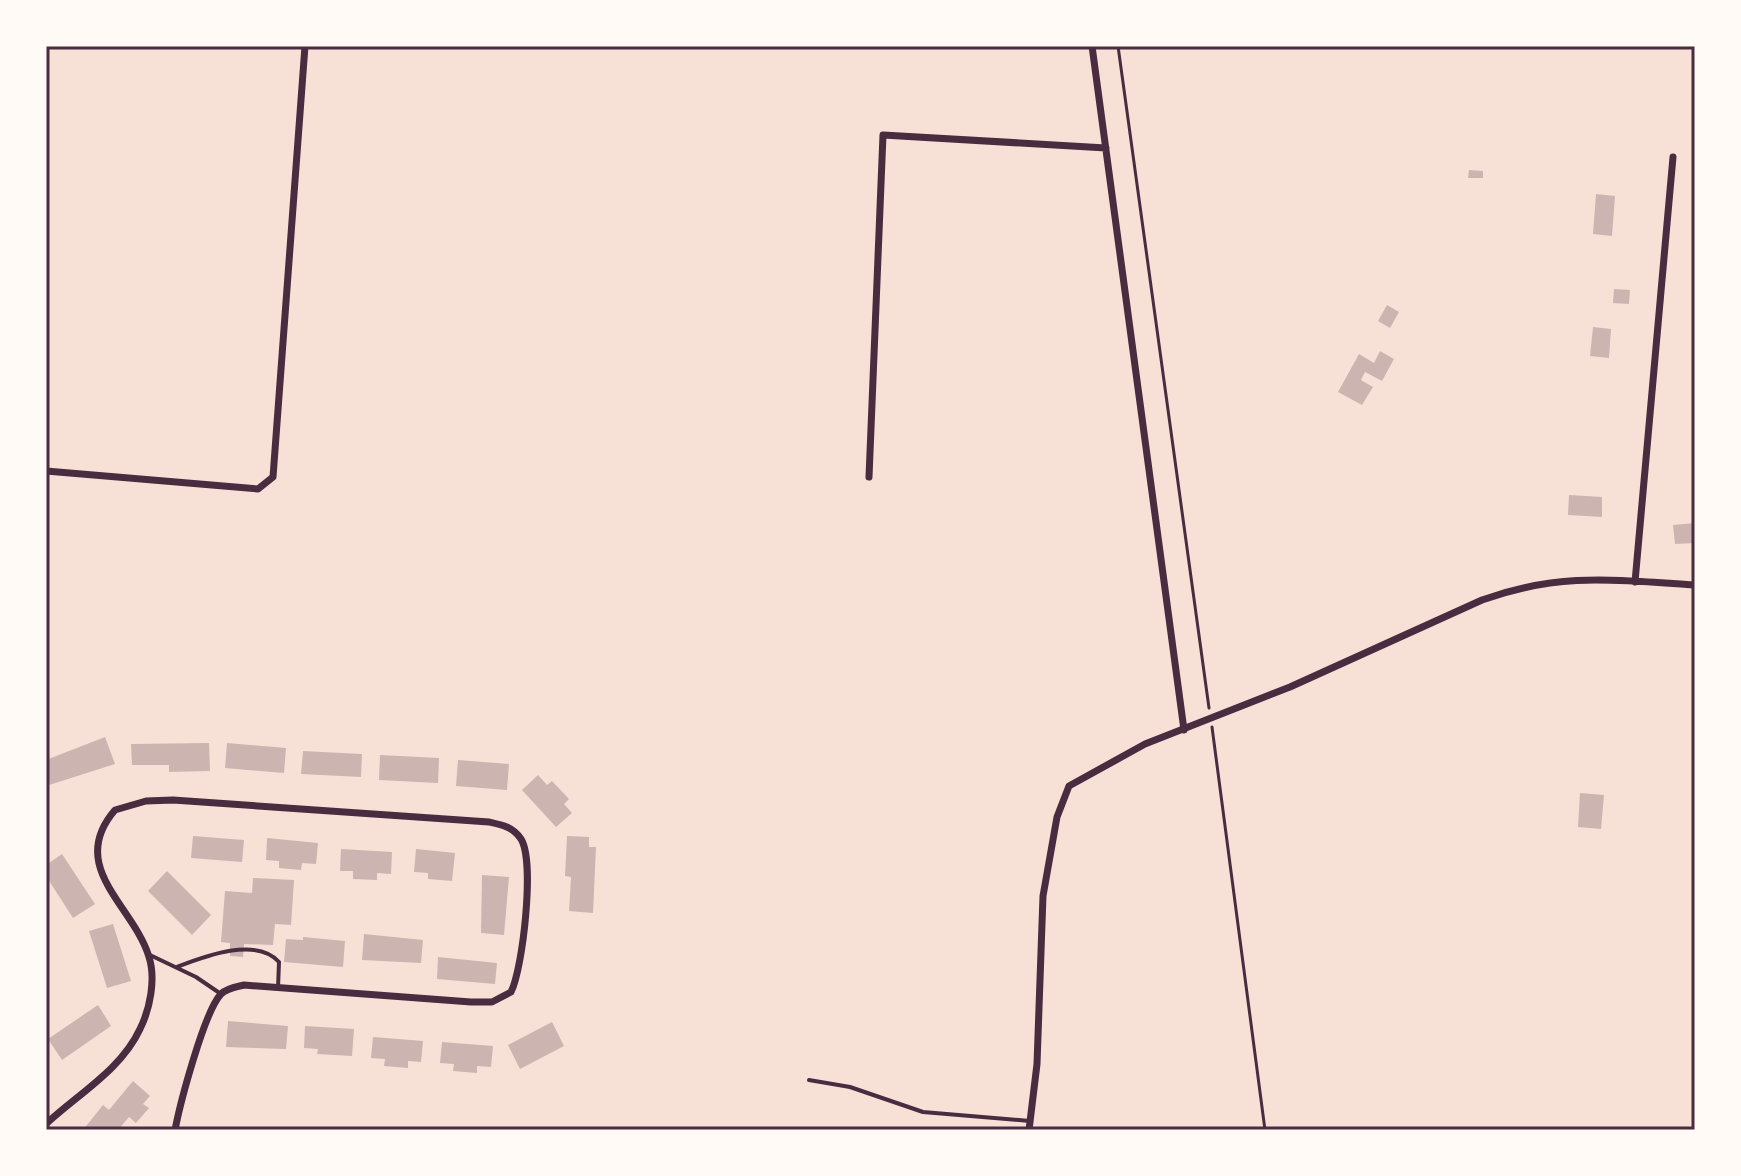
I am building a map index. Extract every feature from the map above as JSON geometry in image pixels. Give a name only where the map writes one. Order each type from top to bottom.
[{"type":"street","points":[[46,471],[258,489],[273,477],[305,46]]},
{"type":"street","points":[[1092,46],[1184,730]]},
{"type":"street","points":[[869,477],[883,135],[1106,148]]},
{"type":"street","points":[[1635,582],[1673,157]]},
{"type":"street","points":[[1030,1126],[1037,1064],[1043,896],[1061,800],[1077,778],[1145,744],[1211,720],[1519,587],[1574,579],[1695,585]]},
{"type":"street","points":[[46,1124],[114,1067],[128,1049],[147,1009],[151,990],[149,955],[97,861],[100,835],[106,820],[125,805],[173,800],[489,822],[508,826],[523,842],[529,871],[521,963],[516,982],[504,998],[492,1002],[471,1002],[244,985],[221,994],[211,1010],[180,1102],[175,1130]]},
{"type":"lane","points":[[177,967],[220,951],[261,953],[279,962],[278,988]]},
{"type":"lane","points":[[149,955],[177,967],[221,994]]},
{"type":"lane","points":[[809,1080],[850,1087],[923,1112],[1030,1126]]},
{"type":"path","points":[[1118,46],[1265,1130]]},
{"type":"building","points":[[1469,170],[1483,171],[1483,178],[1468,178]]},
{"type":"building","points":[[1596,194],[1615,196],[1612,236],[1593,234]]},
{"type":"building","points":[[1614,289],[1630,290],[1629,304],[1613,303]]},
{"type":"building","points":[[1387,305],[1399,312],[1390,328],[1378,321]]},
{"type":"building","points":[[1593,327],[1611,329],[1609,358],[1590,356]]},
{"type":"building","points":[[1380,351],[1394,359],[1382,381],[1365,372],[1361,380],[1373,387],[1362,405],[1338,392],[1359,354],[1374,363]]},
{"type":"building","points":[[1569,495],[1602,497],[1602,517],[1568,515]]},
{"type":"building","points":[[1695,523],[1695,543],[1675,544],[1673,525]]},
{"type":"building","points":[[105,737],[115,764],[46,786],[46,760]]},
{"type":"building","points":[[209,743],[210,771],[169,772],[169,765],[132,765],[131,744]]},
{"type":"building","points":[[227,743],[286,748],[284,773],[225,768]]},
{"type":"building","points":[[303,751],[362,754],[361,777],[301,774]]},
{"type":"building","points":[[380,755],[439,758],[438,783],[379,780]]},
{"type":"building","points":[[458,760],[509,764],[507,790],[456,786]]},
{"type":"building","points":[[538,775],[547,785],[552,781],[569,799],[564,804],[572,813],[556,827],[522,790]]},
{"type":"building","points":[[1580,793],[1604,795],[1601,829],[1578,827]]},
{"type":"building","points":[[193,836],[244,840],[242,862],[191,858]]},
{"type":"building","points":[[567,836],[589,837],[589,847],[596,847],[593,913],[569,911],[571,877],[565,876]]},
{"type":"building","points":[[267,838],[318,843],[316,864],[302,863],[301,870],[279,868],[279,861],[266,860]]},
{"type":"building","points":[[341,849],[392,852],[391,874],[377,873],[377,880],[353,879],[353,871],[340,871]]},
{"type":"building","points":[[416,849],[455,853],[452,881],[428,879],[428,873],[414,872]]},
{"type":"building","points":[[62,854],[95,904],[73,918],[46,876],[46,865]]},
{"type":"building","points":[[167,871],[211,915],[192,935],[148,891]]},
{"type":"building","points":[[482,875],[509,877],[504,935],[481,933]]},
{"type":"building","points":[[253,878],[294,880],[291,925],[275,924],[273,945],[244,944],[243,957],[230,956],[230,943],[221,942],[225,891],[252,893]]},
{"type":"building","points":[[113,924],[131,981],[107,988],[89,931]]},
{"type":"building","points":[[364,934],[423,940],[421,963],[362,960]]},
{"type":"building","points":[[303,937],[345,941],[343,967],[284,962],[286,939],[303,940]]},
{"type":"building","points":[[438,957],[497,963],[495,984],[437,979]]},
{"type":"building","points":[[98,1005],[111,1026],[62,1060],[48,1039]]},
{"type":"building","points":[[228,1021],[288,1026],[286,1049],[226,1047]]},
{"type":"building","points":[[552,1022],[564,1046],[520,1069],[508,1045]]},
{"type":"building","points":[[305,1026],[354,1029],[352,1056],[317,1054],[318,1049],[304,1048]]},
{"type":"building","points":[[373,1037],[423,1041],[421,1062],[408,1061],[408,1068],[384,1066],[385,1059],[371,1058]]},
{"type":"building","points":[[442,1042],[493,1046],[491,1067],[477,1066],[477,1073],[453,1071],[454,1064],[440,1063]]},
{"type":"building","points":[[133,1081],[150,1096],[143,1104],[149,1108],[136,1123],[129,1117],[118,1130],[83,1130],[103,1105],[109,1110]]}]
